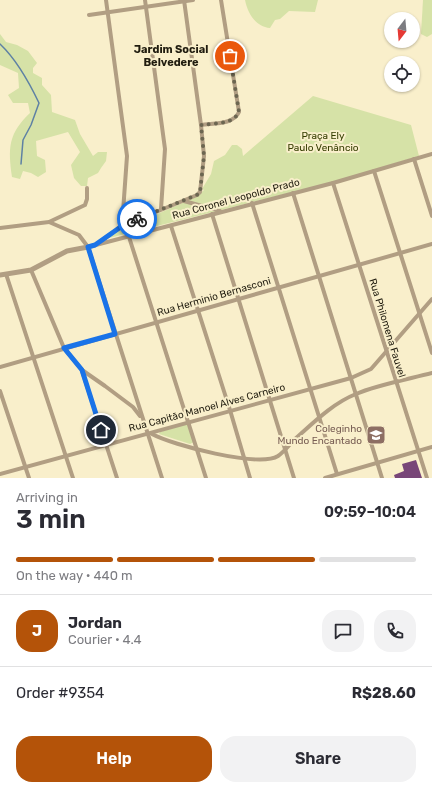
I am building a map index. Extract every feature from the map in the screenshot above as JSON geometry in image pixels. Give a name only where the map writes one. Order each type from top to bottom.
[{"type":"street","points":[[106,0],[127,156],[122,226]]},
{"type":"street","points":[[145,0],[165,149],[161,209]]},
{"type":"street","points":[[89,15],[193,0]]},
{"type":"street","points":[[201,125],[231,121],[237,117],[239,112],[221,0]]},
{"type":"street","points":[[95,245],[122,226],[184,201],[200,192],[204,156],[184,1]]},
{"type":"street","name":"Rua Coronel Leopoldo Prado","points":[[0,275],[31,270],[67,251],[129,237],[220,211],[333,183],[432,154]]},
{"type":"street","points":[[414,159],[432,216]]},
{"type":"street","points":[[374,171],[399,254],[432,353]]},
{"type":"street","name":"Rua Philomena Fauvel","points":[[333,183],[427,478]]},
{"type":"street","points":[[0,228],[49,222],[85,205],[87,188]]},
{"type":"street","points":[[293,193],[382,478]]},
{"type":"street","points":[[184,201],[220,211]]},
{"type":"street","points":[[252,203],[320,417],[336,474]]},
{"type":"street","points":[[212,214],[294,478]]},
{"type":"street","points":[[49,222],[79,235],[88,247],[162,478]]},
{"type":"street","points":[[171,226],[230,410],[250,478]]},
{"type":"street","points":[[129,237],[206,478]]},
{"type":"street","name":"Rua Herminio Bernasconi","points":[[0,367],[432,244]]},
{"type":"street","points":[[31,270],[64,348],[82,370],[133,408],[142,418]]},
{"type":"street","points":[[6,274],[74,478]]},
{"type":"street","points":[[386,353],[418,313],[432,299]]},
{"type":"street","name":"Rua Capitão Manoel Alves Carneiro","points":[[0,474],[106,445],[147,432],[152,434],[230,410],[350,378],[371,369],[386,353]]},
{"type":"street","points":[[82,370],[117,478]]},
{"type":"street","points":[[152,434],[167,441],[197,449],[258,461],[271,459],[278,456],[320,417],[356,394],[432,373]]},
{"type":"street","points":[[0,391],[28,478]]},
{"type":"street","points":[[327,478],[336,474],[432,447]]},
{"type":"green space","points":[[245,0],[318,0],[315,12],[289,11],[280,19],[275,20],[270,28],[256,22],[248,10]]},
{"type":"green space","points":[[423,0],[432,0],[432,34],[427,37],[421,34]]},
{"type":"green space","points":[[0,34],[6,42],[17,45],[28,51],[37,63],[33,68],[33,73],[42,78],[42,85],[51,95],[52,112],[75,120],[80,134],[93,156],[98,152],[107,152],[106,161],[98,173],[88,178],[87,186],[81,186],[74,178],[71,165],[80,152],[68,132],[36,141],[37,156],[45,160],[46,172],[38,177],[23,171],[20,179],[12,177],[10,158],[11,142],[17,128],[30,113],[28,103],[13,103],[8,95],[19,88],[18,73],[0,65]]},
{"type":"green space","name":"Praça Ely Paulo Venâncio","points":[[313,96],[411,125],[419,156],[333,182],[109,238],[108,236],[112,234],[196,197],[204,190],[202,189],[211,174],[214,161],[225,155],[232,145],[237,145],[242,149],[243,156]]},
{"type":"green space","points":[[187,424],[194,442],[190,444],[159,434],[160,432]]},
{"type":"building","points":[[416,460],[422,478],[395,478],[394,475],[404,471],[402,464]]},
{"type":"waterway","points":[[0,44],[12,57],[22,72],[39,103],[31,125],[23,140],[21,164]]},
{"type":"way so far","points":[[137,219],[184,201],[200,192],[202,185],[204,156],[201,125],[231,121],[237,117],[239,112],[230,56]]},
{"type":"place","name":"Coleginho Mundo Encantado","points":[[376,435]]},
{"type":"district","name":"Jardim Social Belvedere","points":[[171,55]]},
{"type":"route","points":[[101,430],[82,370],[64,348],[115,334],[88,247],[95,245],[122,226],[137,219]]}]
